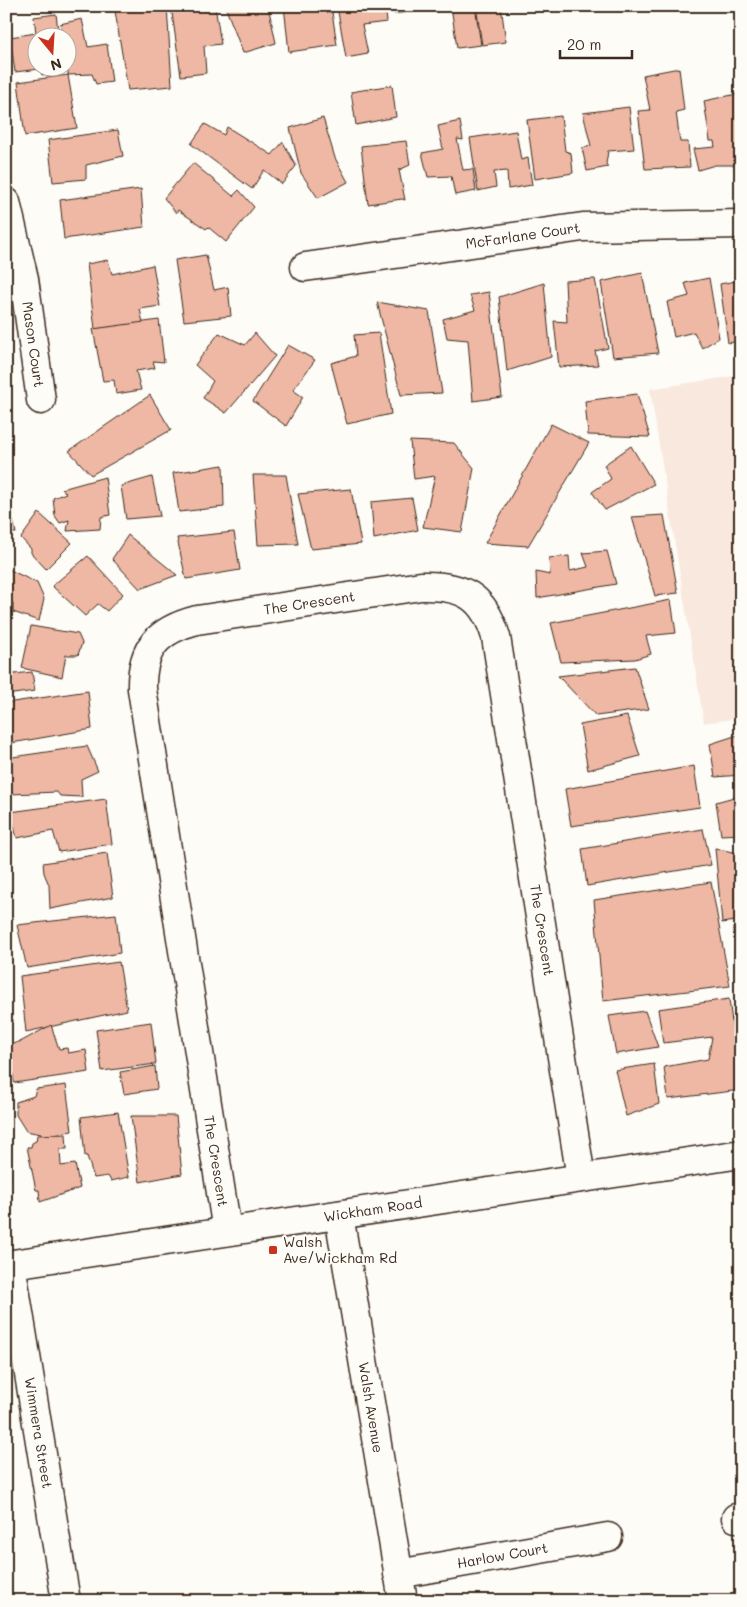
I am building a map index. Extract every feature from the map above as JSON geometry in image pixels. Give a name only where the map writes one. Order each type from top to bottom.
[{"type":"street","name":"Mason Court","points":[[6,202],[24,279],[42,400]]},
{"type":"street","name":"McFarlane Court","points":[[305,267],[583,227],[741,224]]},
{"type":"street","name":"The Crescent","points":[[227,1231],[142,689],[144,661],[149,650],[158,639],[181,624],[421,586],[446,587],[475,599],[492,623],[496,637],[581,1178]]},
{"type":"street","name":"Wickham Road","points":[[9,1265],[741,1154]]},
{"type":"street","name":"Walsh Avenue","points":[[339,1215],[403,1601]]},
{"type":"street","name":"Wimmera Street","points":[[9,1265],[66,1601]]},
{"type":"street","name":"Harlow Court","points":[[398,1574],[608,1537]]},
{"type":"shaded area","points":[[741,375],[741,718],[704,723],[650,389]]},
{"type":"building","points":[[150,6],[167,6],[172,86],[128,90],[115,11]]},
{"type":"building","points":[[171,6],[215,6],[221,44],[204,46],[206,73],[181,76]]},
{"type":"building","points":[[225,6],[268,6],[276,43],[243,53]]},
{"type":"building","points":[[284,6],[331,6],[337,45],[289,52]]},
{"type":"building","points":[[337,6],[385,6],[387,22],[362,25],[368,54],[346,58]]},
{"type":"building","points":[[393,6],[434,6],[434,9],[394,14]]},
{"type":"building","points":[[451,6],[475,6],[481,45],[457,48]]},
{"type":"building","points":[[476,6],[501,6],[506,42],[482,45]]},
{"type":"building","points":[[56,14],[58,28],[35,28],[34,17]]},
{"type":"building","points":[[82,19],[88,47],[107,44],[112,82],[96,84],[92,74],[78,75],[78,28],[61,28],[60,24]]},
{"type":"building","points":[[28,34],[28,70],[15,72],[10,37]]},
{"type":"building","points":[[679,68],[684,110],[676,112],[680,142],[688,142],[690,167],[645,169],[638,111],[650,110],[643,75]]},
{"type":"building","points":[[47,78],[69,78],[77,128],[25,136],[18,82]]},
{"type":"building","points":[[392,85],[396,117],[356,125],[351,92]]},
{"type":"building","points":[[737,94],[741,118],[741,165],[715,165],[698,170],[693,149],[715,147],[714,141],[710,141],[704,101]]},
{"type":"building","points":[[629,107],[634,149],[608,151],[606,164],[608,167],[587,171],[582,148],[591,146],[583,113]]},
{"type":"building","points":[[561,116],[565,151],[571,153],[573,173],[535,179],[527,120]]},
{"type":"building","points":[[323,118],[335,158],[348,182],[318,198],[301,173],[290,128]]},
{"type":"building","points":[[460,121],[463,140],[457,139],[463,170],[473,169],[476,191],[455,195],[451,176],[428,177],[422,153],[443,149],[438,126]]},
{"type":"building","points":[[205,124],[224,135],[227,127],[272,155],[283,142],[296,166],[282,184],[264,170],[252,189],[191,144]]},
{"type":"building","points":[[118,130],[123,156],[86,165],[86,179],[53,182],[48,140]]},
{"type":"building","points":[[516,131],[521,160],[528,158],[532,185],[508,189],[507,171],[494,172],[496,187],[478,191],[470,138]]},
{"type":"building","points":[[406,141],[410,165],[399,170],[405,200],[368,204],[361,146]]},
{"type":"building","points":[[193,163],[233,196],[239,190],[254,207],[226,242],[208,227],[206,229],[178,210],[176,213],[164,198]]},
{"type":"building","points":[[141,189],[144,227],[64,239],[60,200]]},
{"type":"building","points":[[206,255],[214,290],[228,287],[231,316],[184,321],[175,260]]},
{"type":"building","points":[[108,260],[112,274],[153,265],[160,306],[140,309],[143,323],[95,329],[87,264]]},
{"type":"building","points":[[642,273],[658,353],[613,357],[601,282]]},
{"type":"building","points":[[709,278],[719,338],[702,348],[694,332],[674,337],[667,302],[689,296],[685,283]]},
{"type":"building","points":[[595,279],[608,348],[595,351],[598,365],[559,367],[554,321],[567,322],[565,281]]},
{"type":"building","points":[[741,280],[741,341],[728,343],[720,284]]},
{"type":"building","points":[[544,283],[551,357],[507,371],[499,297]]},
{"type":"building","points":[[489,292],[502,397],[473,401],[468,340],[447,338],[443,319],[475,310],[470,295]]},
{"type":"building","points":[[377,302],[429,311],[442,393],[401,395]]},
{"type":"building","points":[[159,320],[164,362],[153,361],[155,368],[136,371],[141,390],[116,394],[114,380],[103,381],[93,329]]},
{"type":"building","points":[[219,333],[245,345],[255,333],[275,356],[226,413],[203,398],[213,381],[195,365]]},
{"type":"building","points":[[379,333],[391,414],[347,424],[331,363],[356,356],[354,335]]},
{"type":"building","points":[[288,345],[315,360],[293,390],[303,397],[286,426],[253,401]]},
{"type":"building","points":[[637,394],[650,437],[588,435],[585,401]]},
{"type":"building","points":[[150,395],[171,430],[91,475],[69,451]]},
{"type":"building","points":[[551,424],[589,443],[528,546],[485,543]]},
{"type":"building","points":[[410,441],[454,443],[474,468],[462,532],[423,527],[435,476],[414,479]]},
{"type":"building","points":[[631,446],[654,484],[605,510],[592,492],[611,479],[604,465]]},
{"type":"building","points":[[223,465],[224,507],[179,512],[173,473]]},
{"type":"building","points":[[253,475],[286,475],[298,544],[258,545]]},
{"type":"building","points":[[105,477],[110,515],[101,517],[100,529],[67,531],[69,520],[60,523],[55,516],[53,498],[66,493],[62,489]]},
{"type":"building","points":[[152,477],[160,516],[126,519],[121,486]]},
{"type":"building","points":[[351,489],[361,544],[311,549],[298,494]]},
{"type":"building","points":[[7,495],[16,533],[6,533]]},
{"type":"building","points":[[412,498],[418,530],[374,539],[371,502]]},
{"type":"building","points":[[39,513],[72,543],[46,569],[31,553],[31,549],[21,538]]},
{"type":"building","points":[[664,515],[678,593],[655,596],[632,517]]},
{"type":"building","points":[[234,532],[240,570],[186,579],[177,538]]},
{"type":"building","points":[[128,535],[177,575],[140,589],[112,559]]},
{"type":"building","points":[[607,551],[616,584],[537,598],[536,572],[550,575],[549,558],[569,556],[570,571],[588,567],[583,553]]},
{"type":"building","points":[[88,556],[123,594],[107,611],[98,604],[85,616],[52,586]]},
{"type":"building","points":[[6,568],[37,583],[44,599],[39,621],[13,612],[13,603],[6,600]]},
{"type":"building","points":[[671,600],[676,633],[646,636],[651,654],[635,659],[561,662],[551,623]]},
{"type":"building","points":[[31,626],[78,634],[82,643],[78,655],[66,655],[62,677],[22,668]]},
{"type":"building","points":[[635,667],[649,709],[596,716],[558,676]]},
{"type":"building","points":[[32,672],[35,691],[6,695],[6,675]]},
{"type":"building","points":[[88,691],[92,729],[6,744],[6,703]]},
{"type":"building","points":[[627,716],[640,756],[588,770],[580,725]]},
{"type":"building","points":[[741,734],[741,775],[715,777],[710,744]]},
{"type":"building","points":[[87,746],[98,771],[81,779],[82,797],[60,796],[57,792],[11,794],[6,788],[6,758]]},
{"type":"building","points":[[694,766],[700,807],[571,826],[565,789]]},
{"type":"building","points":[[741,795],[741,834],[721,835],[716,802]]},
{"type":"building","points":[[106,799],[112,844],[59,852],[53,831],[17,838],[10,812]]},
{"type":"building","points":[[703,829],[711,865],[587,886],[582,849]]},
{"type":"building","points":[[715,848],[741,854],[741,920],[722,923]]},
{"type":"building","points":[[107,853],[113,897],[50,909],[49,885],[44,873],[43,863]]},
{"type":"building","points":[[711,882],[730,986],[603,1001],[594,900]]},
{"type":"building","points":[[116,914],[120,953],[27,968],[17,925]]},
{"type":"building","points":[[119,962],[127,1010],[26,1032],[20,976]]},
{"type":"building","points":[[729,999],[741,1090],[668,1099],[664,1067],[708,1059],[712,1037],[663,1043],[658,1009]]},
{"type":"building","points":[[645,1011],[658,1047],[616,1054],[609,1016]]},
{"type":"building","points":[[151,1022],[156,1064],[102,1071],[96,1030]]},
{"type":"building","points":[[51,1025],[59,1049],[67,1048],[68,1053],[86,1050],[89,1072],[14,1083],[9,1045],[22,1041]]},
{"type":"building","points":[[654,1064],[659,1104],[626,1116],[615,1070]]},
{"type":"building","points":[[155,1066],[157,1089],[124,1094],[120,1072]]},
{"type":"building","points":[[66,1085],[72,1131],[46,1135],[26,1131],[16,1115],[16,1102],[34,1096],[36,1089]]},
{"type":"building","points":[[118,1112],[129,1177],[111,1181],[108,1176],[94,1178],[87,1156],[85,1156],[81,1117]]},
{"type":"building","points":[[131,1116],[176,1116],[182,1174],[140,1182]]},
{"type":"building","points":[[66,1134],[67,1149],[60,1149],[61,1166],[75,1164],[80,1188],[40,1202],[39,1190],[36,1190],[27,1147],[31,1147],[32,1143],[36,1141],[37,1135]]},
{"type":"building","points":[[6,1156],[8,1156],[11,1178],[6,1179]]},
{"type":"place","name":"Walsh Ave/Wickham Rd","points":[[273,1250]]}]
